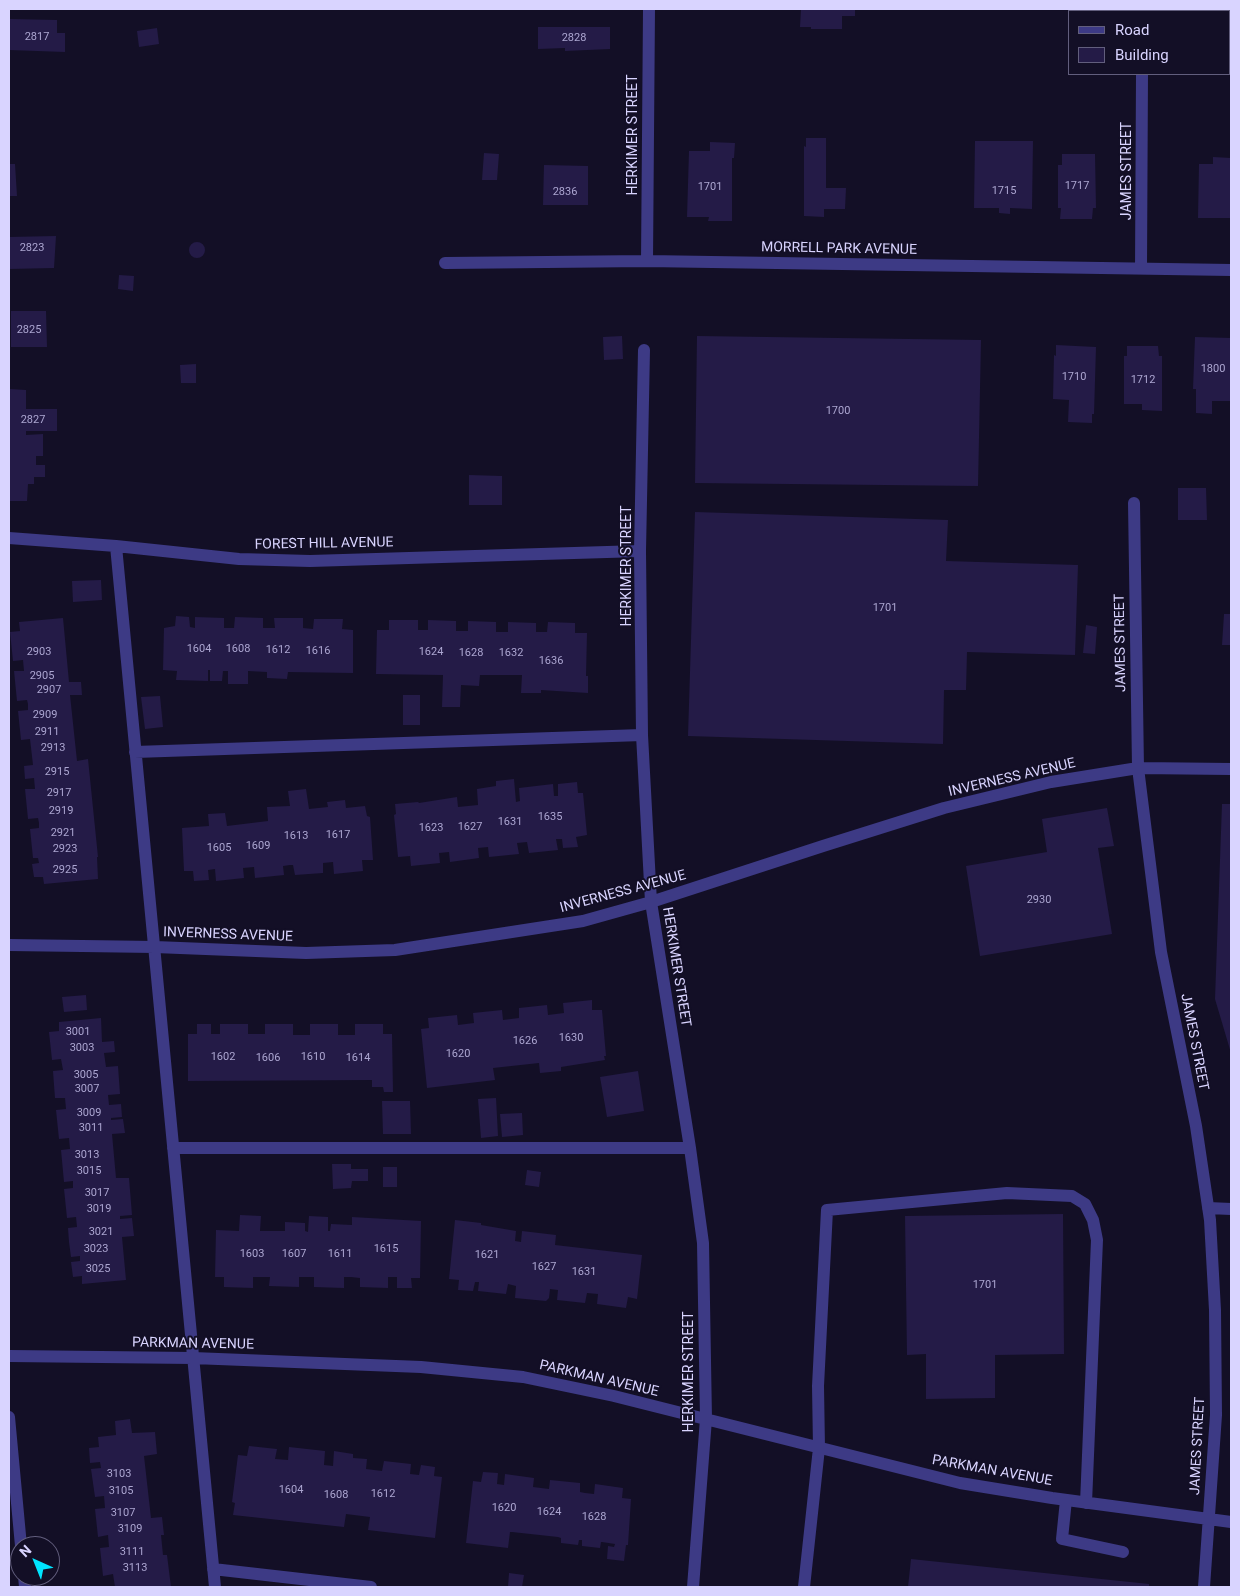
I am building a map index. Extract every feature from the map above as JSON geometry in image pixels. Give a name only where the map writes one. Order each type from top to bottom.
[{"type":"street","name":"HERKIMER STREET","points":[[647,261],[649,9]]},
{"type":"street","name":"JAMES STREET","points":[[1141,268],[1142,75]]},
{"type":"street","name":"MORRELL PARK AVENUE","points":[[446,263],[647,261],[1231,270]]},
{"type":"street","name":"HERKIMER STREET","points":[[644,350],[640,551],[642,735],[651,902],[703,1243],[706,1419],[693,1587]]},
{"type":"street","name":"JAMES STREET","points":[[1134,503],[1138,768],[1161,952],[1196,1126],[1208,1208],[1215,1310],[1216,1415],[1204,1587]]},
{"type":"street","name":"FOREST HILL AVENUE","points":[[9,538],[116,546],[240,559],[310,560],[640,551]]},
{"type":"street","points":[[116,546],[215,1587]]},
{"type":"street","points":[[135,752],[642,735]]},
{"type":"street","name":"INVERNESS AVENUE","points":[[9,945],[155,946],[306,953],[395,950],[583,921],[651,902],[944,808],[1051,782],[1138,768],[1231,769]]},
{"type":"street","points":[[173,1148],[690,1148]]},
{"type":"street","points":[[804,1587],[819,1448],[818,1386],[827,1210],[1007,1193],[1072,1196],[1085,1204],[1094,1220],[1097,1240],[1086,1503]]},
{"type":"street","points":[[1208,1208],[1231,1209]]},
{"type":"street","name":"PARKMAN AVENUE","points":[[9,1356],[193,1358],[421,1367],[523,1377],[706,1419],[960,1483],[1086,1503],[1231,1522]]},
{"type":"street","points":[[9,1417],[20,1536]]},
{"type":"street","points":[[1066,1500],[1062,1539],[1123,1552]]},
{"type":"street","points":[[213,1569],[371,1587]]},
{"type":"building","points":[[801,9],[855,9],[855,16],[842,16],[842,29],[811,29],[811,27],[800,27]]},
{"type":"building","points":[[9,19],[57,20],[57,33],[65,33],[65,52],[9,50]]},
{"type":"building","points":[[538,27],[610,27],[610,49],[565,51],[565,48],[538,49]]},
{"type":"building","points":[[157,28],[159,44],[139,47],[137,31]]},
{"type":"building","points":[[806,138],[826,138],[826,188],[846,188],[845,209],[824,209],[824,217],[804,216],[804,146],[806,147]]},
{"type":"building","points":[[975,141],[1033,141],[1032,209],[1010,208],[1010,214],[999,213],[999,208],[974,208]]},
{"type":"building","points":[[710,142],[735,143],[734,158],[732,158],[732,221],[708,221],[709,217],[687,217],[689,151],[710,151]]},
{"type":"building","points":[[484,153],[499,154],[497,180],[482,180]]},
{"type":"building","points":[[1062,154],[1095,154],[1096,208],[1093,208],[1092,219],[1060,219],[1061,208],[1058,208],[1058,165],[1062,165]]},
{"type":"building","points":[[1213,157],[1231,158],[1231,218],[1198,218],[1199,164],[1213,164]]},
{"type":"building","points":[[9,164],[15,164],[17,196],[9,196]]},
{"type":"building","points":[[544,165],[588,166],[588,205],[543,205]]},
{"type":"building","points":[[56,236],[54,268],[9,269],[9,237]]},
{"type":"building","points":[[194,242],[200,242],[205,247],[203,256],[194,258],[189,253],[189,247]]},
{"type":"building","points":[[119,275],[134,276],[133,291],[118,289]]},
{"type":"building","points":[[11,311],[46,311],[47,347],[11,347]]},
{"type":"building","points":[[622,336],[623,359],[604,360],[603,337]]},
{"type":"building","points":[[697,336],[981,340],[978,486],[695,483]]},
{"type":"building","points":[[1195,337],[1231,338],[1230,401],[1212,401],[1212,414],[1196,413],[1196,389],[1193,389]]},
{"type":"building","points":[[1056,345],[1096,347],[1094,414],[1092,414],[1092,423],[1068,422],[1069,400],[1053,399]]},
{"type":"building","points":[[1127,346],[1158,346],[1159,356],[1162,356],[1162,411],[1142,410],[1142,404],[1124,404],[1124,356],[1127,356]]},
{"type":"building","points":[[196,364],[196,383],[181,383],[180,365]]},
{"type":"building","points":[[9,389],[26,390],[26,409],[57,409],[57,431],[26,431],[26,435],[43,434],[43,456],[36,456],[36,465],[45,465],[45,477],[34,477],[34,484],[28,484],[27,501],[9,501]]},
{"type":"building","points":[[469,475],[502,476],[502,505],[469,505]]},
{"type":"building","points":[[1178,488],[1206,488],[1207,520],[1178,520]]},
{"type":"building","points":[[695,512],[948,520],[946,561],[1078,565],[1075,655],[967,652],[966,690],[944,690],[943,744],[688,736]]},
{"type":"building","points":[[101,580],[102,600],[73,602],[72,581]]},
{"type":"building","points":[[1224,614],[1231,614],[1231,645],[1222,645]]},
{"type":"building","points":[[176,616],[189,617],[190,627],[195,628],[195,617],[224,618],[224,628],[234,628],[235,617],[263,618],[263,628],[275,628],[274,618],[303,618],[303,628],[313,629],[314,619],[343,619],[342,629],[353,630],[353,673],[288,672],[287,679],[267,678],[267,672],[248,671],[248,684],[228,684],[228,671],[223,671],[222,681],[210,681],[210,670],[208,670],[208,681],[176,680],[177,671],[163,670],[164,628],[175,626]]},
{"type":"building","points":[[63,618],[69,682],[81,682],[82,695],[70,695],[77,761],[88,759],[98,857],[98,879],[44,884],[43,877],[34,877],[32,864],[39,863],[38,858],[33,858],[30,829],[39,828],[39,823],[38,818],[28,819],[25,789],[35,789],[34,778],[25,779],[24,766],[33,765],[30,739],[21,740],[18,711],[28,710],[28,704],[27,700],[17,701],[14,671],[24,671],[23,660],[13,661],[10,632],[20,631],[19,622]]},
{"type":"building","points":[[389,620],[418,620],[418,630],[428,630],[428,620],[456,621],[456,631],[468,631],[468,621],[496,622],[496,632],[508,632],[508,622],[536,623],[536,632],[547,632],[548,622],[575,623],[575,633],[587,633],[586,676],[588,676],[588,693],[541,690],[541,693],[521,693],[522,675],[480,675],[479,686],[461,685],[460,707],[442,707],[443,675],[376,674],[377,630],[389,630]]},
{"type":"building","points":[[1086,625],[1097,627],[1095,654],[1083,653]]},
{"type":"building","points":[[403,695],[420,695],[420,725],[403,725]]},
{"type":"building","points":[[160,696],[163,727],[145,729],[141,697]]},
{"type":"building","points":[[514,779],[516,802],[520,801],[519,788],[553,784],[554,796],[558,796],[558,784],[577,782],[578,793],[583,793],[587,835],[576,837],[578,847],[563,848],[562,839],[556,839],[558,850],[529,853],[527,842],[517,843],[519,854],[489,857],[488,847],[478,848],[479,858],[450,862],[449,852],[439,853],[440,863],[411,866],[410,856],[398,857],[394,815],[396,814],[395,804],[419,803],[457,797],[458,807],[478,805],[477,789],[496,786],[496,781]]},
{"type":"building","points":[[306,789],[309,809],[328,807],[327,802],[345,800],[346,808],[365,806],[367,816],[370,817],[373,860],[362,860],[363,871],[334,874],[333,862],[323,863],[323,873],[295,875],[293,865],[290,865],[283,866],[284,875],[255,878],[254,867],[243,868],[244,878],[216,881],[215,869],[208,870],[209,880],[194,881],[193,871],[184,871],[182,828],[209,826],[208,814],[225,813],[227,826],[268,821],[267,807],[290,806],[288,791]]},
{"type":"building","points":[[1222,804],[1231,804],[1231,1053],[1215,999]]},
{"type":"building","points":[[1107,808],[1114,846],[1098,848],[1112,934],[980,956],[966,866],[1047,852],[1042,819]]},
{"type":"building","points":[[86,995],[87,1010],[64,1012],[62,997]]},
{"type":"building","points":[[592,1000],[592,1010],[602,1010],[605,1060],[561,1067],[561,1071],[540,1073],[539,1063],[493,1068],[495,1080],[427,1088],[421,1029],[429,1028],[428,1018],[457,1015],[458,1025],[474,1023],[473,1013],[502,1010],[503,1020],[519,1018],[519,1008],[547,1005],[548,1015],[564,1013],[563,1003]]},
{"type":"building","points":[[101,1018],[102,1042],[114,1041],[115,1052],[104,1053],[106,1067],[118,1066],[120,1094],[108,1095],[109,1105],[121,1104],[122,1117],[111,1118],[111,1120],[123,1119],[125,1133],[112,1134],[116,1178],[129,1178],[132,1215],[120,1216],[120,1219],[132,1218],[134,1236],[122,1237],[126,1280],[82,1284],[82,1276],[73,1277],[71,1262],[80,1261],[80,1256],[71,1257],[68,1228],[77,1227],[76,1217],[67,1218],[64,1189],[73,1188],[73,1181],[64,1182],[61,1150],[70,1149],[69,1138],[59,1139],[56,1110],[66,1109],[65,1098],[55,1098],[53,1071],[63,1070],[61,1059],[52,1060],[49,1032],[59,1031],[59,1022]]},
{"type":"building","points":[[197,1024],[211,1024],[211,1034],[220,1034],[220,1024],[248,1024],[248,1034],[265,1034],[265,1024],[293,1024],[293,1035],[310,1035],[310,1024],[338,1024],[338,1035],[355,1035],[355,1024],[383,1024],[383,1034],[392,1034],[393,1092],[384,1092],[383,1087],[372,1087],[372,1080],[188,1081],[188,1034],[197,1034]]},
{"type":"building","points":[[638,1071],[644,1111],[607,1117],[600,1077]]},
{"type":"building","points":[[496,1098],[498,1136],[481,1138],[478,1099]]},
{"type":"building","points":[[382,1101],[410,1101],[411,1134],[383,1134]]},
{"type":"building","points":[[522,1113],[523,1135],[502,1137],[500,1114]]},
{"type":"building","points":[[332,1164],[351,1164],[351,1169],[368,1169],[368,1181],[352,1181],[351,1188],[333,1189]]},
{"type":"building","points":[[383,1167],[397,1167],[397,1187],[383,1187]]},
{"type":"building","points":[[527,1170],[541,1172],[539,1187],[525,1185]]},
{"type":"building","points":[[1063,1214],[1064,1354],[995,1355],[995,1398],[926,1399],[926,1354],[907,1355],[905,1216]]},
{"type":"building","points":[[240,1215],[261,1216],[260,1231],[285,1231],[285,1222],[305,1223],[305,1231],[308,1232],[309,1216],[328,1217],[328,1231],[330,1231],[331,1224],[352,1225],[352,1217],[421,1221],[420,1278],[411,1278],[412,1288],[397,1288],[397,1277],[388,1277],[388,1288],[360,1287],[360,1278],[351,1277],[344,1277],[344,1288],[314,1287],[314,1277],[299,1277],[299,1287],[269,1286],[270,1277],[253,1277],[253,1288],[224,1287],[224,1277],[215,1277],[216,1230],[239,1231]]},
{"type":"building","points":[[455,1220],[481,1223],[481,1225],[516,1231],[515,1241],[521,1242],[522,1231],[556,1235],[555,1245],[642,1255],[637,1299],[628,1297],[626,1308],[597,1304],[598,1294],[587,1293],[585,1303],[557,1300],[558,1290],[550,1289],[549,1298],[546,1301],[515,1298],[516,1286],[508,1284],[506,1294],[478,1291],[479,1282],[475,1282],[473,1291],[458,1290],[459,1280],[449,1279]]},
{"type":"building","points":[[130,1419],[132,1433],[155,1432],[157,1454],[144,1456],[151,1518],[162,1517],[164,1535],[161,1535],[163,1555],[167,1555],[171,1587],[115,1587],[113,1574],[103,1576],[100,1548],[109,1547],[108,1535],[98,1537],[95,1509],[105,1508],[104,1496],[95,1497],[91,1469],[101,1468],[100,1462],[90,1463],[89,1448],[99,1447],[98,1437],[116,1435],[115,1421]]},
{"type":"building","points":[[249,1446],[277,1449],[275,1459],[288,1460],[289,1447],[325,1451],[324,1465],[333,1466],[334,1451],[353,1454],[353,1458],[367,1459],[366,1469],[382,1471],[384,1461],[411,1464],[410,1474],[419,1475],[421,1465],[435,1467],[434,1476],[442,1477],[435,1538],[368,1530],[370,1517],[346,1514],[344,1527],[233,1515],[235,1503],[232,1502],[238,1455],[247,1456]]},
{"type":"building","points":[[483,1472],[498,1473],[497,1484],[504,1485],[505,1474],[534,1478],[533,1487],[549,1489],[550,1480],[580,1483],[580,1492],[594,1494],[595,1484],[623,1488],[622,1498],[631,1499],[628,1545],[626,1545],[624,1561],[607,1559],[608,1546],[614,1547],[615,1544],[602,1542],[600,1548],[582,1546],[582,1540],[579,1540],[578,1545],[561,1543],[561,1538],[558,1537],[510,1532],[508,1548],[466,1543],[473,1481],[481,1482]]},
{"type":"building","points":[[911,1559],[1149,1584],[1149,1587],[908,1587]]},
{"type":"building","points":[[509,1573],[524,1575],[522,1587],[508,1587]]}]
